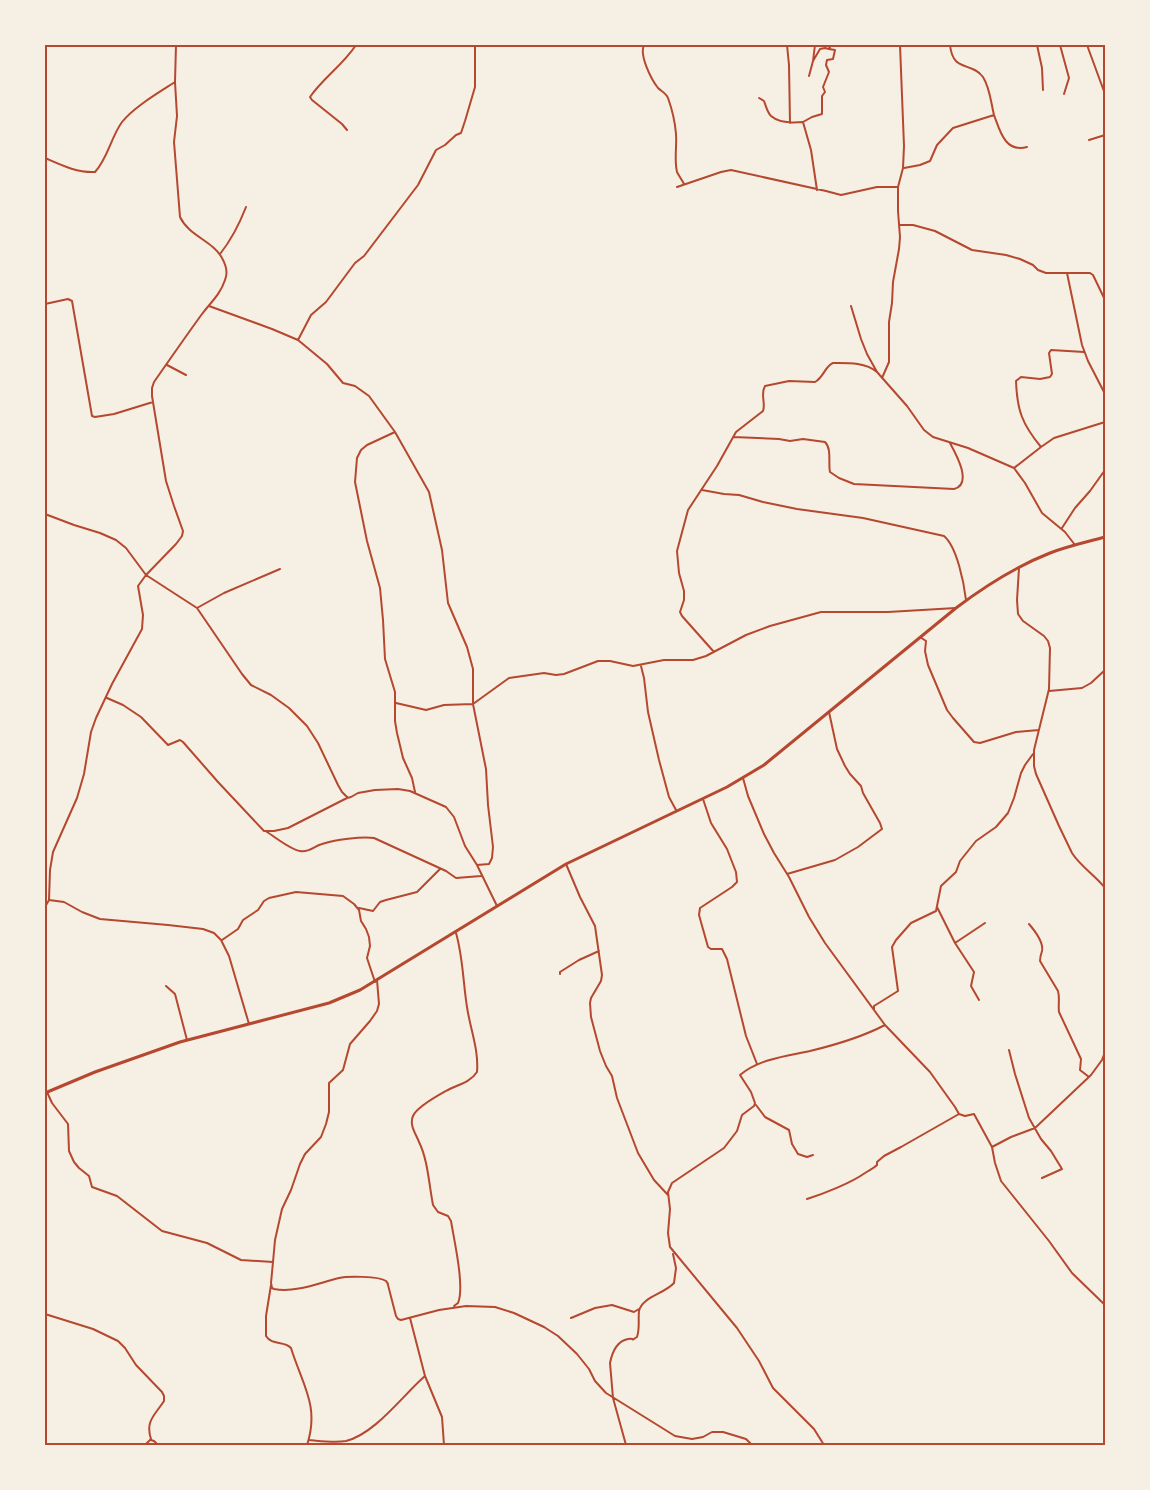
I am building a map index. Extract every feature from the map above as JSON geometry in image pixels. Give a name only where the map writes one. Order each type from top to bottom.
[{"type":"street","points":[[45,907],[49,900],[53,852],[77,798],[84,774],[91,732],[142,629],[143,615],[138,586],[146,574],[182,536],[183,531],[166,481],[153,402],[154,381],[217,298],[226,278],[226,268],[220,254],[187,227],[180,217],[174,142],[177,116],[176,45]]},
{"type":"street","points":[[347,130],[310,97],[343,63],[356,45]]},
{"type":"street","points":[[298,340],[311,315],[329,299],[355,263],[364,256],[410,197],[436,150],[461,133],[475,87],[475,45]]},
{"type":"street","points":[[644,45],[642,51],[649,71],[657,86],[667,97],[673,115],[676,136],[675,157],[678,174],[684,184]]},
{"type":"street","points":[[788,45],[790,123]]},
{"type":"street","points":[[809,76],[815,45]]},
{"type":"street","points":[[829,50],[831,45]]},
{"type":"street","points":[[882,378],[889,362],[889,322],[899,249],[898,187],[903,168],[904,146],[900,45]]},
{"type":"street","points":[[950,45],[953,57],[959,64],[981,74],[994,115],[1007,143],[1015,148],[1027,147]]},
{"type":"street","points":[[1037,45],[1042,68],[1043,90]]},
{"type":"street","points":[[1060,45],[1069,78],[1064,94]]},
{"type":"street","points":[[1087,45],[1105,94]]},
{"type":"street","points":[[759,98],[764,101],[771,116],[790,123],[802,122],[822,114],[822,96],[825,92],[823,87],[829,72],[826,65],[827,60],[833,59],[835,50],[820,49],[813,61]]},
{"type":"street","points":[[1100,80],[1105,80]]},
{"type":"street","points":[[45,158],[67,167],[95,172],[126,118],[175,82]]},
{"type":"street","points":[[903,168],[930,161],[937,145],[953,128],[994,115]]},
{"type":"street","points":[[802,122],[817,190]]},
{"type":"street","points":[[1089,140],[1105,135]]},
{"type":"street","points":[[677,187],[721,172],[731,171],[841,195],[876,187],[898,187]]},
{"type":"street","points":[[220,254],[234,234],[246,207]]},
{"type":"street","points":[[900,225],[913,225],[935,231],[972,250],[1020,259],[1050,274],[1090,273],[1105,300]]},
{"type":"street","points":[[1067,273],[1084,352],[1105,394]]},
{"type":"street","points":[[45,304],[68,299],[72,303],[92,416],[114,414],[153,402]]},
{"type":"street","points":[[209,306],[298,340],[327,364],[343,383],[369,396],[395,432],[429,492],[442,550],[448,603],[467,648],[473,669],[473,704],[486,768],[493,853],[489,864],[477,865]]},
{"type":"street","points":[[851,306],[861,339],[876,372]]},
{"type":"street","points":[[1041,447],[1020,414],[1016,381],[1021,377],[1040,379],[1050,377],[1052,372],[1049,352],[1051,350],[1084,352]]},
{"type":"street","points":[[714,652],[681,615],[680,610],[685,594],[678,564],[677,547],[688,510],[740,427],[762,413],[763,389],[766,386],[789,381],[815,382],[819,380],[828,365],[833,363],[862,364],[873,368],[907,406],[924,430],[933,437],[968,448],[1014,468],[1042,513],[1075,545]]},
{"type":"street","points":[[167,365],[186,375]]},
{"type":"street","points":[[1014,468],[1058,437],[1105,422]]},
{"type":"street","points":[[395,432],[370,443],[361,450],[357,458],[355,482],[367,541],[380,588],[384,653],[394,687],[397,734],[415,794]]},
{"type":"street","points":[[733,437],[825,442],[828,446],[830,472],[854,484],[954,489],[960,487],[963,473],[950,443]]},
{"type":"street","points":[[1061,529],[1105,470]]},
{"type":"street","points":[[702,490],[736,494],[797,509],[863,518],[944,536],[950,542],[962,572],[966,600]]},
{"type":"street","points":[[45,514],[116,540],[126,548],[146,574],[197,608],[251,685],[271,695],[289,708],[307,726],[342,792],[346,797],[351,797]]},
{"type":"street","points":[[273,1262],[241,1260],[207,1243],[162,1230],[117,1196],[92,1186],[88,1175],[74,1162],[69,1151],[68,1124],[46,1092],[95,1072],[187,1040],[329,1003],[355,993],[566,864],[743,778],[764,765],[966,600],[989,585],[1051,553],[1105,537]]},
{"type":"street","points":[[874,1009],[874,1006],[898,991],[893,944],[911,923],[936,911],[941,886],[956,872],[960,861],[972,845],[996,827],[1006,816],[1021,773],[1033,754],[1049,691],[1051,655],[1048,641],[1023,621],[1018,614],[1020,568]]},
{"type":"street","points":[[197,608],[224,593],[280,569]]},
{"type":"street","points":[[396,703],[426,710],[448,704],[473,704],[509,678],[544,673],[564,674],[602,660],[630,666],[641,666],[664,660],[693,660],[746,635],[821,612],[888,612],[956,608]]},
{"type":"street","points":[[920,637],[926,641],[930,673],[947,710],[974,742],[980,743],[1016,732],[1039,730]]},
{"type":"street","points":[[641,666],[659,760],[669,797],[676,810]]},
{"type":"street","points":[[1049,691],[1082,688],[1093,682],[1105,670]]},
{"type":"street","points":[[106,698],[123,705],[141,717],[168,745],[180,740],[183,742],[264,831],[293,849],[304,852],[327,843],[374,838],[455,877],[482,876]]},
{"type":"street","points":[[788,874],[835,860],[858,848],[882,829],[862,793],[861,786],[845,766],[837,748],[829,712]]},
{"type":"street","points":[[1033,754],[1036,774],[1068,845],[1081,864],[1105,888]]},
{"type":"street","points":[[743,778],[761,829],[825,943],[885,1025],[930,1072],[956,1107],[958,1114]]},
{"type":"street","points":[[264,831],[288,828],[358,793],[385,789],[404,790],[444,806],[450,811],[458,825],[465,846],[497,906]]},
{"type":"street","points":[[702,798],[711,823],[733,862],[738,880],[729,890],[700,908],[699,915],[708,947],[721,949],[727,959],[746,1036],[757,1064]]},
{"type":"street","points":[[566,864],[595,926],[603,975],[591,998],[590,1005],[600,1051],[612,1076],[617,1098],[638,1153],[654,1180],[668,1195]]},
{"type":"street","points":[[358,908],[374,911],[380,902],[416,892],[440,868]]},
{"type":"street","points":[[221,940],[238,929],[243,920],[255,912],[266,899],[290,893],[315,893],[347,898],[360,910],[361,921],[369,937],[370,946],[367,958],[376,981],[379,1004],[377,1011],[350,1044],[343,1071],[329,1083],[329,1110],[326,1124],[320,1139],[305,1154],[300,1164],[282,1209],[275,1240],[266,1316],[266,1336],[270,1341],[286,1343],[291,1348],[310,1402],[312,1422],[307,1445]]},
{"type":"street","points":[[49,900],[64,902],[100,919],[168,925],[214,933],[221,940],[229,956],[249,1023]]},
{"type":"street","points":[[936,906],[955,943],[974,972],[972,986],[979,1000]]},
{"type":"street","points":[[955,943],[985,923]]},
{"type":"street","points":[[1029,924],[1041,942],[1040,960],[1060,995],[1059,1012],[1081,1059],[1080,1070],[1089,1077]]},
{"type":"street","points":[[448,1308],[458,1303],[460,1297],[459,1269],[451,1221],[448,1216],[438,1212],[433,1205],[423,1151],[412,1123],[416,1111],[471,1079],[477,1070],[456,933]]},
{"type":"street","points":[[560,974],[579,960],[599,951]]},
{"type":"street","points":[[166,986],[175,994],[187,1040]]},
{"type":"street","points":[[813,1155],[807,1157],[798,1154],[792,1144],[789,1130],[765,1117],[740,1075],[757,1064],[828,1046],[885,1025]]},
{"type":"street","points":[[1009,1050],[1029,1118],[1062,1168],[1042,1178]]},
{"type":"street","points":[[992,1147],[1035,1128],[1096,1070],[1105,1052]]},
{"type":"street","points":[[676,1268],[668,1238],[669,1189],[672,1183],[726,1147],[738,1128],[742,1115],[754,1106],[754,1101]]},
{"type":"street","points":[[807,1199],[858,1178],[875,1168],[876,1162],[884,1156],[958,1114],[965,1116],[974,1114],[992,1147],[1001,1181],[1007,1190],[1036,1224],[1072,1273],[1105,1305]]},
{"type":"street","points":[[672,1250],[737,1328],[759,1361],[773,1388],[814,1428],[824,1445]]},
{"type":"street","points":[[571,1318],[595,1308],[612,1305],[634,1312],[650,1298],[663,1292],[674,1283],[678,1262],[684,1264],[688,1269]]},
{"type":"street","points":[[271,1285],[274,1289],[287,1290],[324,1283],[341,1277],[383,1279],[391,1291],[396,1316],[401,1320],[448,1308],[495,1307],[522,1316],[565,1341],[578,1354],[600,1387],[613,1398],[675,1436],[692,1439],[712,1432],[723,1432],[746,1439],[752,1445]]},
{"type":"street","points":[[626,1445],[613,1398],[610,1363],[611,1357],[621,1342],[637,1337],[640,1307]]},
{"type":"street","points":[[45,1314],[93,1329],[118,1341],[125,1348],[136,1365],[164,1396],[164,1401],[148,1430],[151,1440],[158,1445]]},
{"type":"street","points":[[410,1318],[425,1376],[442,1417],[444,1445]]},
{"type":"street","points":[[309,1440],[340,1442],[356,1437],[378,1422],[425,1376]]},
{"type":"street","points":[[145,1445],[151,1440]]}]
